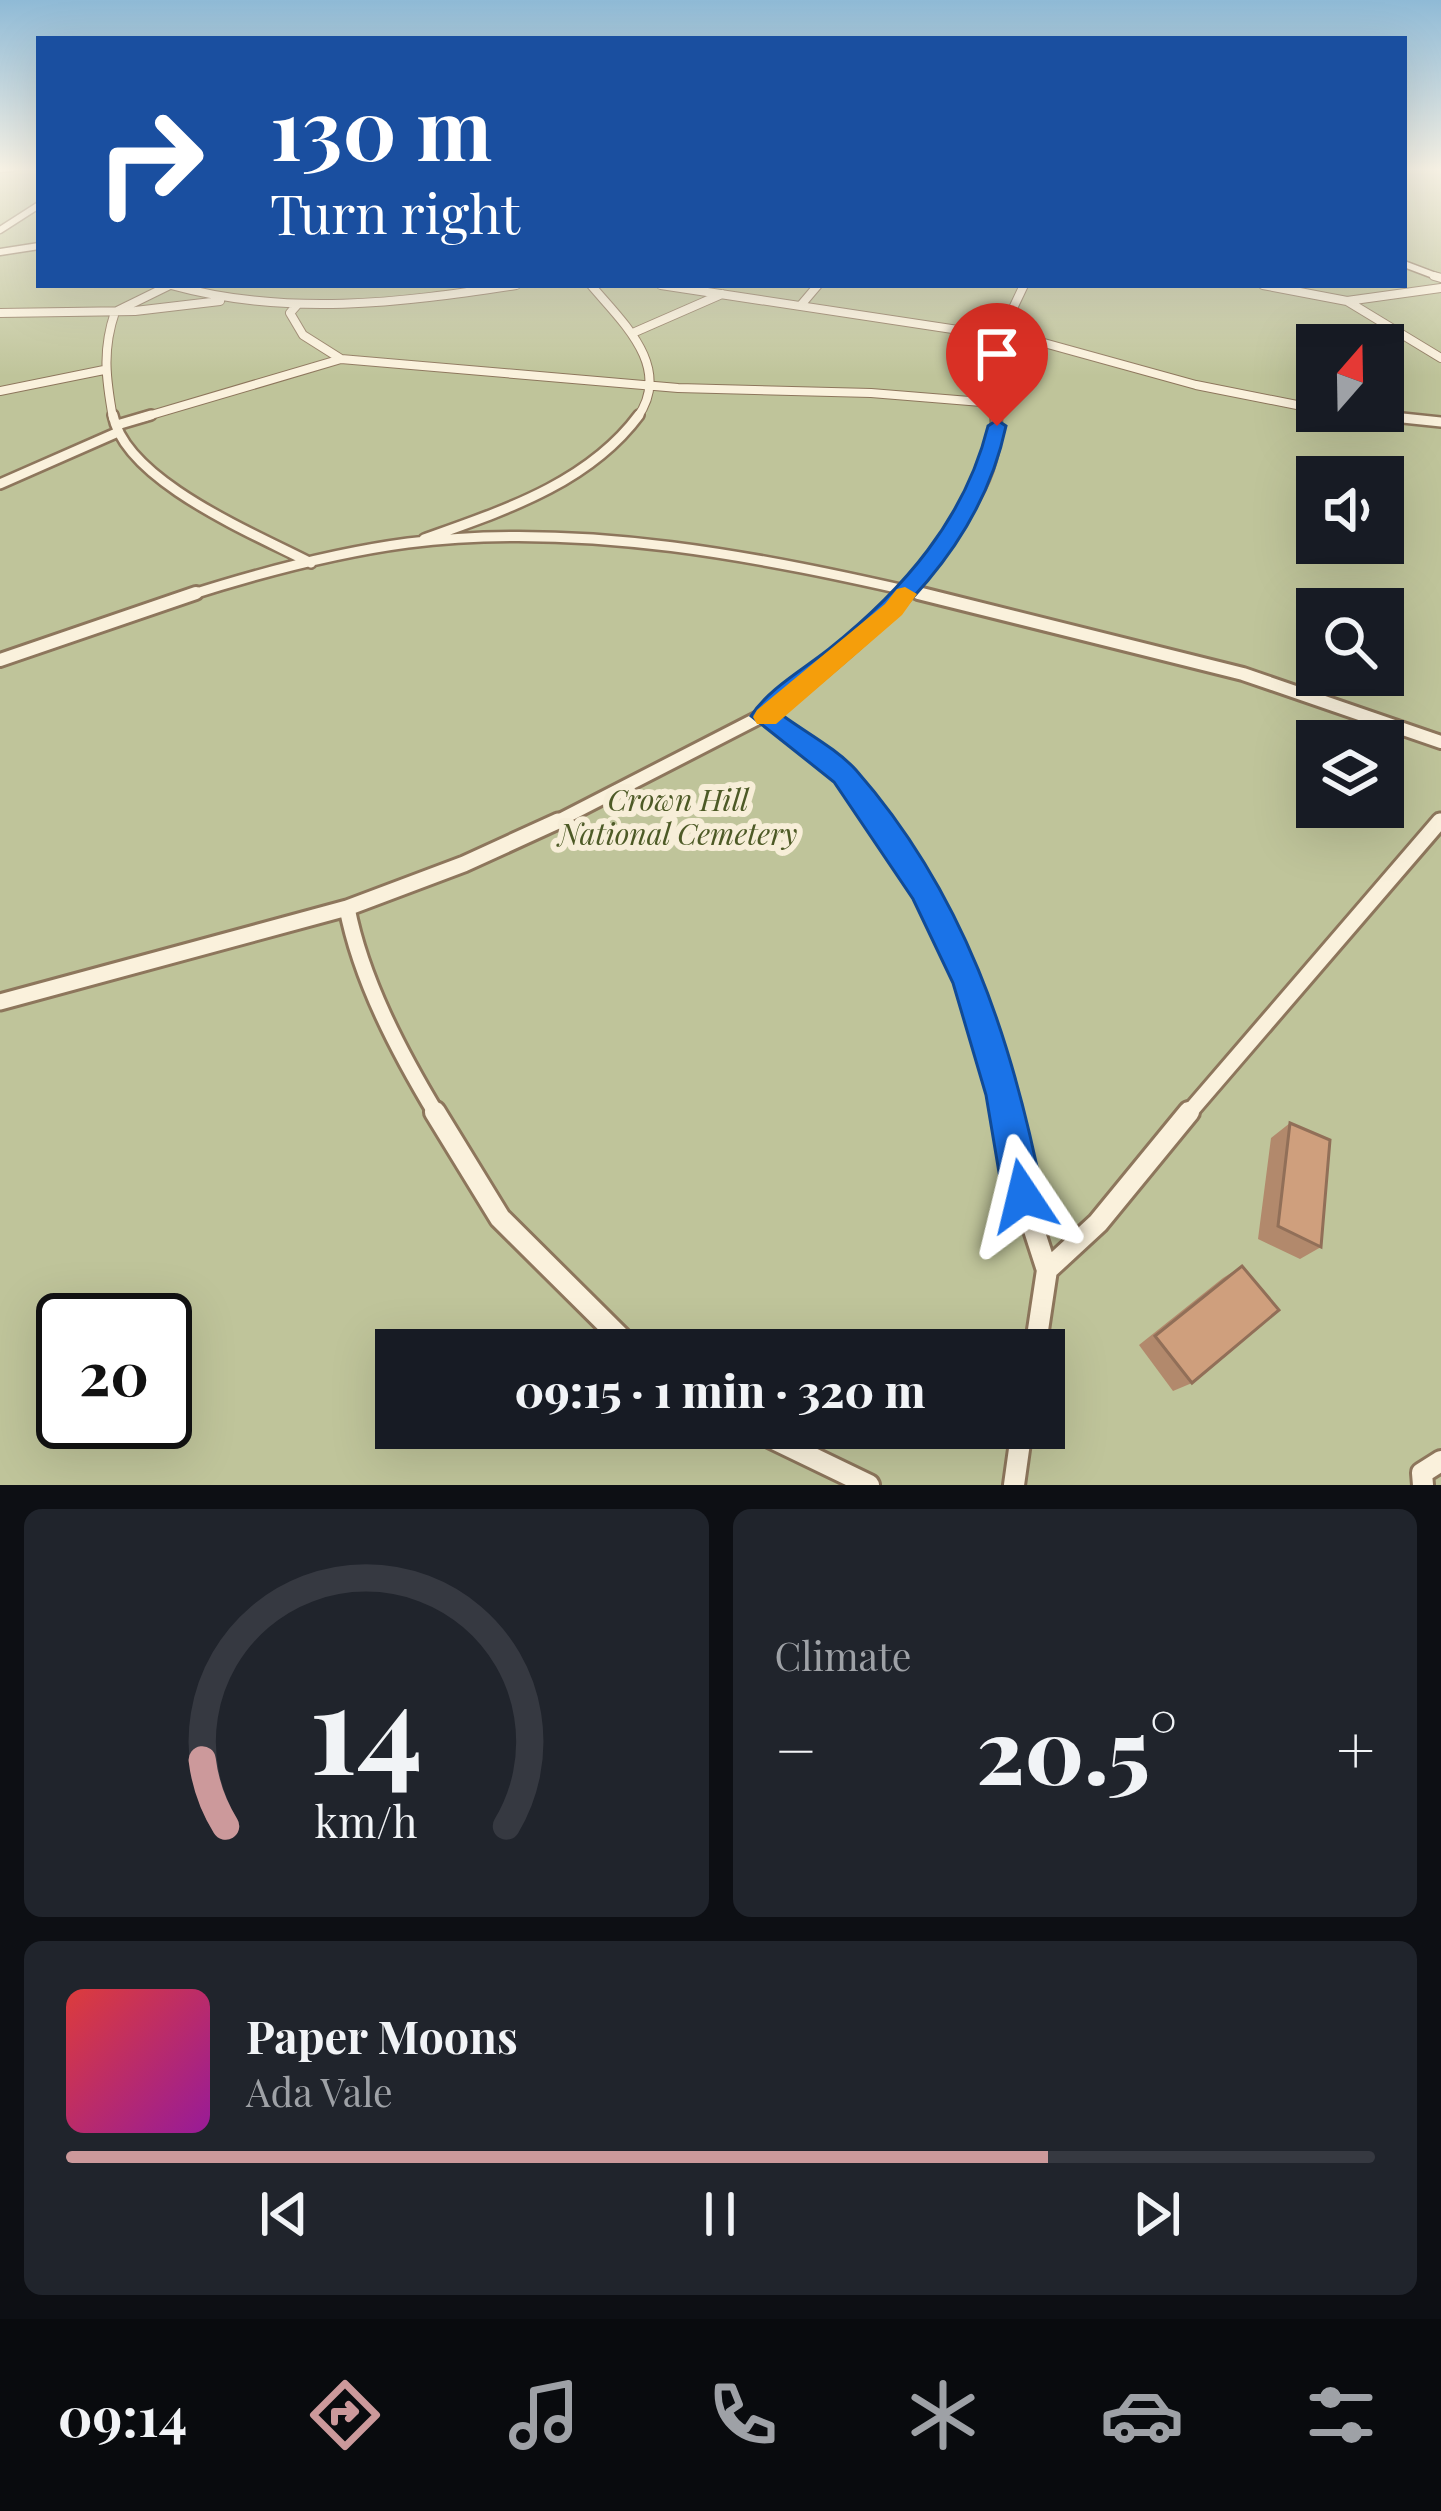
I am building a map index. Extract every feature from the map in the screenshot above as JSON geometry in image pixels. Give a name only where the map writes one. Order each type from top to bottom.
[{"type":"lane","points":[[0,252],[36,246]]},
{"type":"lane","points":[[1407,265],[1441,278]]},
{"type":"lane","points":[[165,288],[115,312],[106,338],[104,370],[117,429],[175,492],[311,563]]},
{"type":"lane","points":[[182,288],[224,300]]},
{"type":"lane","points":[[0,314],[115,312],[224,300],[297,305],[469,288]]},
{"type":"lane","points":[[0,660],[187,598],[311,563],[411,543],[526,502],[576,475],[622,440],[645,408],[648,384],[635,332],[594,288]]},
{"type":"lane","points":[[682,288],[997,335],[1098,356],[1196,386],[1296,405]]},
{"type":"lane","points":[[801,305],[815,288]]},
{"type":"lane","points":[[0,1003],[347,908],[464,864],[592,806],[764,716],[894,609],[972,504],[987,471],[997,426],[991,355],[1022,288]]},
{"type":"lane","points":[[1278,288],[1347,301],[1441,358]]},
{"type":"lane","points":[[1347,301],[1441,288]]},
{"type":"lane","points":[[635,332],[723,294]]},
{"type":"lane","points":[[297,305],[290,322],[306,339],[341,358]]},
{"type":"lane","points":[[0,484],[117,429],[341,358],[648,384],[994,403]]},
{"type":"lane","points":[[0,391],[104,370]]},
{"type":"lane","points":[[1404,418],[1441,422]]},
{"type":"lane","points":[[411,543],[580,539],[681,550],[908,591],[1220,664],[1441,742]]},
{"type":"lane","points":[[764,716],[844,775],[924,890],[970,982],[1005,1095],[1023,1196],[1047,1270],[1038,1329]]},
{"type":"lane","points":[[1047,1270],[1098,1223],[1441,820]]},
{"type":"lane","points":[[347,908],[354,945],[411,1072],[500,1218],[607,1329]]},
{"type":"lane","points":[[788,1449],[869,1485]]},
{"type":"lane","points":[[1014,1485],[1019,1449]]},
{"type":"lane","points":[[1423,1485],[1422,1473],[1441,1461]]},
{"type":"green space","name":"Crown Hill National Cemetery","points":[[0,237],[36,237],[36,288],[1407,288],[1407,237],[1441,237],[1441,1485],[0,1485]]},
{"type":"building","points":[[1290,1123],[1330,1140],[1321,1247],[1278,1226]]},
{"type":"building","points":[[1242,1266],[1279,1310],[1192,1383],[1155,1336]]},
{"type":"slow traffic","points":[[766,717],[894,609],[905,594]]},
{"type":"route","points":[[997,426],[987,471],[972,504],[894,609],[764,716],[844,775],[924,890],[970,982],[1005,1095],[1023,1196]]}]
